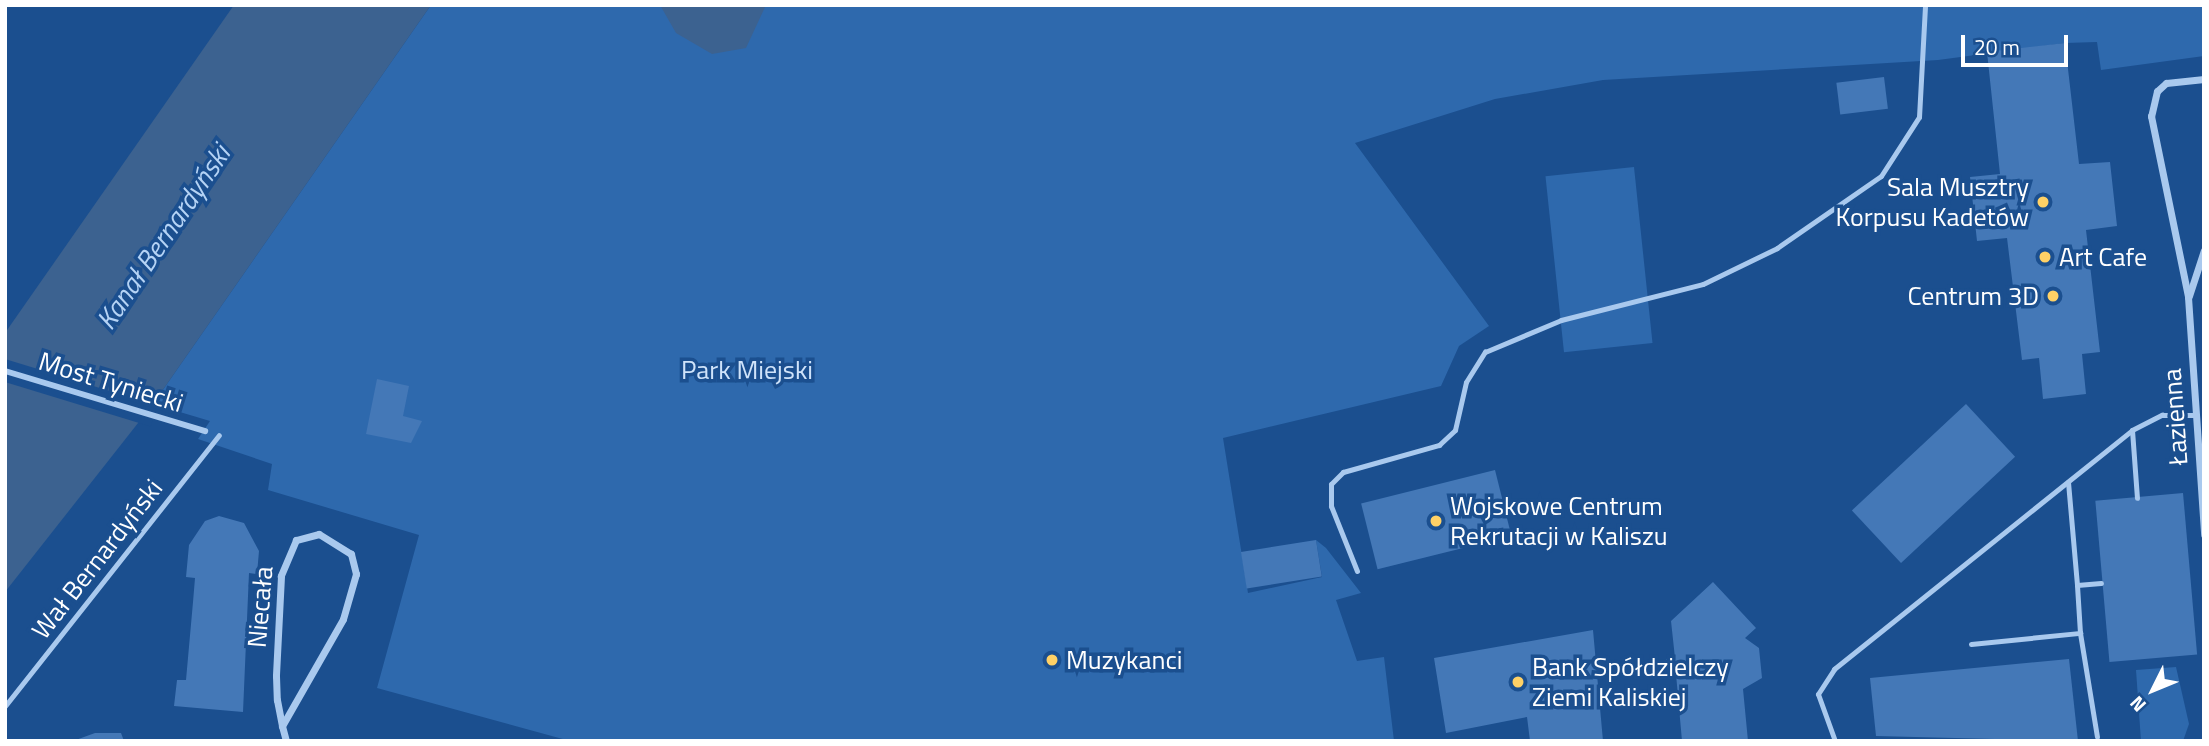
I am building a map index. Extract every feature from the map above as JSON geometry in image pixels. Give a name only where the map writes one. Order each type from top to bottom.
[{"type":"street","name":"Łazienna","points":[[2204,79],[2166,83],[2157,91],[2151,116],[2188,297],[2200,415],[2204,534]]},
{"type":"street","name":"Łazienna","points":[[2188,297],[2204,250]]},
{"type":"street","name":"Most Tyniecki","points":[[5,371],[205,431]]},
{"type":"street","name":"Niecała","points":[[282,726],[343,619],[356,574],[342,544],[319,534],[296,540],[284,559],[276,643],[282,726],[286,741]]},
{"type":"lane","points":[[1357,570],[1331,506],[1331,484],[1343,472],[1439,445],[1455,430],[1466,382],[1485,352],[1561,320],[1703,284],[1777,248],[1881,176],[1919,117],[1926,5]]},
{"type":"lane","points":[[1835,741],[1818,694],[1823,679],[2132,430],[2162,415],[2200,415]]},
{"type":"lane","points":[[2132,430],[2137,498]]},
{"type":"lane","name":"Wał Bernardyński","points":[[5,706],[219,435]]},
{"type":"lane","points":[[2068,482],[2080,633],[2097,737]]},
{"type":"lane","points":[[2077,585],[2101,583]]},
{"type":"lane","points":[[1971,644],[2080,633]]},
{"type":"green space","name":"Park Miejski","points":[[431,5],[2204,5],[2204,56],[2101,70],[2097,42],[2065,43],[1938,60],[1603,80],[1495,99],[1355,143],[1489,326],[1459,346],[1441,386],[1223,438],[1248,593],[1322,577],[1316,540],[1326,548],[1361,593],[1336,600],[1357,661],[1384,657],[1394,741],[570,741],[377,688],[419,535],[268,490],[272,464],[198,439],[210,421],[153,404]]},
{"type":"green space","points":[[1634,167],[1653,343],[1564,352],[1545,176]]},
{"type":"green space","points":[[2176,667],[2189,724],[2183,741],[2141,741],[2136,670]]},
{"type":"water","name":"Kanał Bernardyński","points":[[234,5],[431,5],[153,404],[5,592],[5,333]]},
{"type":"water","points":[[660,5],[766,5],[746,48],[712,54],[676,33]]},
{"type":"pier","points":[[5,359],[157,405],[151,427],[5,382]]},
{"type":"building","name":"Sala Musztry Korpusu Kadetów","points":[[2065,43],[2079,164],[2110,162],[2117,226],[2086,230],[2100,352],[2082,354],[2086,394],[2043,399],[2039,358],[2022,360],[2007,238],[1977,241],[1970,177],[2000,174],[1987,52]]},
{"type":"building","points":[[1884,77],[1888,109],[1840,115],[1836,83]]},
{"type":"building","points":[[377,379],[409,386],[403,416],[422,421],[411,443],[366,434]]},
{"type":"building","points":[[1966,404],[2015,457],[1901,563],[1852,510]]},
{"type":"building","points":[[1495,470],[1511,536],[1378,569],[1361,503]]},
{"type":"building","points":[[2183,493],[2197,654],[2109,662],[2095,501]]},
{"type":"building","points":[[219,516],[244,523],[259,551],[257,574],[249,573],[243,712],[174,706],[177,680],[186,680],[195,578],[186,577],[189,545],[205,521]]},
{"type":"building","points":[[1316,540],[1322,577],[1247,588],[1241,552]]},
{"type":"building","points":[[1713,582],[1756,628],[1745,638],[1759,648],[1762,678],[1743,689],[1748,741],[1682,741],[1676,674],[1667,675],[1666,659],[1675,658],[1671,621]]},
{"type":"building","points":[[1593,630],[1603,741],[1530,741],[1527,717],[1446,733],[1434,658]]},
{"type":"building","points":[[2069,659],[2078,741],[1876,736],[1870,678]]},
{"type":"building","points":[[95,733],[121,733],[124,741],[73,741]]},
{"type":"place","name":"Sala Musztry Korpusu Kadetów","points":[[2043,202]]},
{"type":"place","name":"Art Cafe","points":[[2045,257]]},
{"type":"place","name":"Centrum 3D","points":[[2053,296]]},
{"type":"place","name":"Wojskowe Centrum Rekrutacji w Kaliszu","points":[[1436,521]]},
{"type":"place","name":"Muzykanci","points":[[1052,660]]},
{"type":"place","name":"Bank Spółdzielczy Ziemi Kaliskiej","points":[[1518,682]]}]
